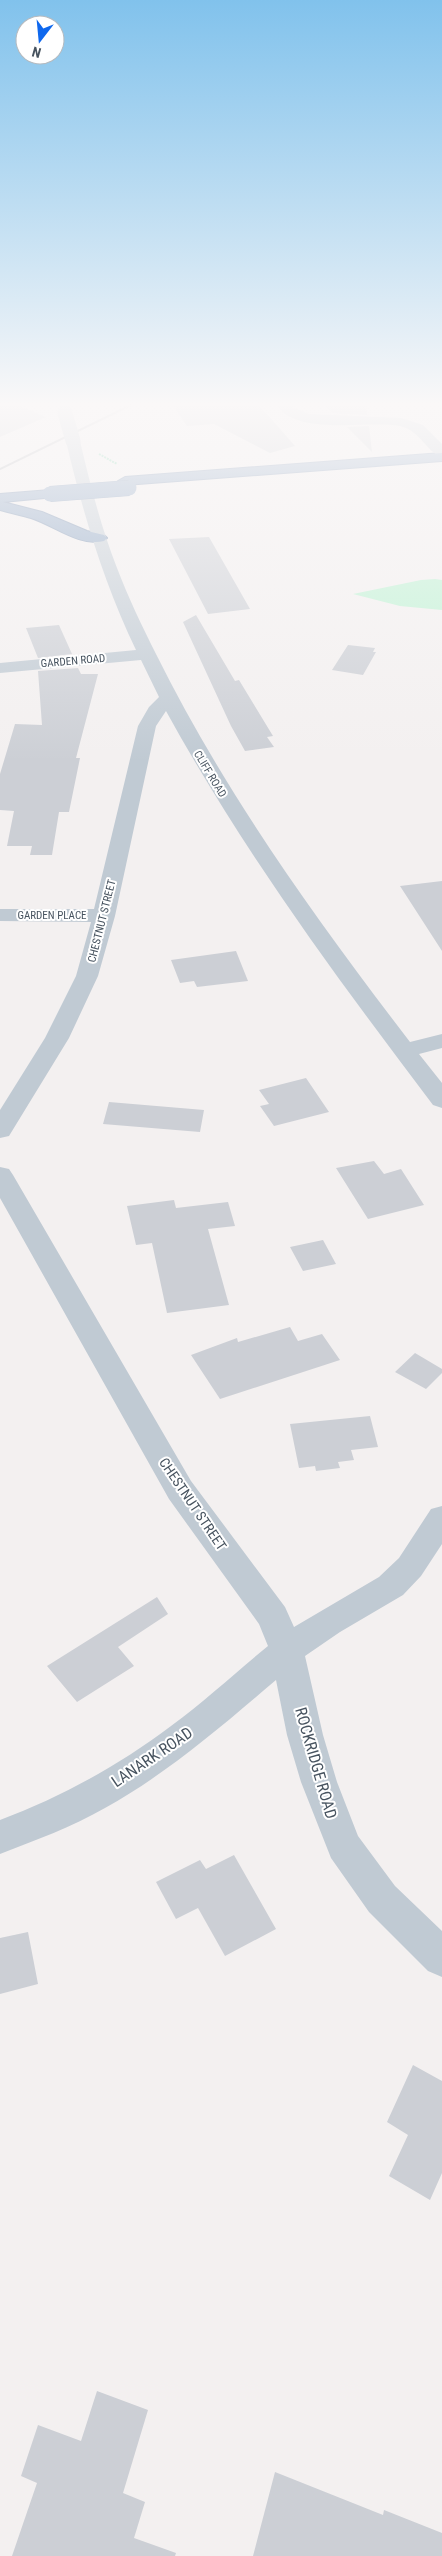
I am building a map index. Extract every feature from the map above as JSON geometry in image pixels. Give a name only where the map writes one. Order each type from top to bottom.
[{"type":"highway","points":[[56,523],[83,535],[99,538]]},
{"type":"street","name":"CLIFF ROAD","points":[[95,523],[116,585],[187,736],[257,850],[314,932],[442,1100]]},
{"type":"street","name":"GARDEN ROAD","points":[[0,668],[147,654]]},
{"type":"street","name":"CHESTNUT STREET","points":[[0,1130],[54,1044],[78,1000],[104,916],[147,726],[154,711],[168,699]]},
{"type":"street","name":"GARDEN PLACE","points":[[0,915],[104,916]]},
{"type":"street","points":[[404,1050],[442,1041]]},
{"type":"street","name":"CHESTNUT STREET","points":[[0,1175],[180,1490],[273,1617],[287,1650]]},
{"type":"street","points":[[287,1650],[328,1622],[391,1586],[410,1567],[442,1518]]},
{"type":"street","name":"LANARK ROAD","points":[[0,1837],[64,1812],[137,1770],[211,1716],[287,1650]]},
{"type":"street","name":"ROCKRIDGE ROAD","points":[[287,1650],[311,1757],[327,1808],[344,1846],[382,1899],[442,1958]]},
{"type":"green space","points":[[421,580],[442,580],[442,610],[400,606],[353,594]]},
{"type":"building","points":[[209,537],[250,609],[208,614],[169,539]]},
{"type":"building","points":[[196,615],[235,681],[239,680],[273,736],[267,737],[274,747],[245,751],[231,726],[183,622]]},
{"type":"building","points":[[59,625],[72,654],[38,658],[26,628]]},
{"type":"building","points":[[348,645],[375,648],[373,652],[376,652],[363,675],[332,670]]},
{"type":"building","points":[[78,668],[81,674],[98,674],[76,758],[80,758],[69,812],[59,812],[52,855],[30,855],[32,846],[7,846],[14,811],[0,810],[0,774],[15,724],[42,725],[38,671]]},
{"type":"building","points":[[442,881],[442,951],[400,886]]},
{"type":"building","points":[[236,951],[248,981],[197,987],[194,981],[180,983],[171,960]]},
{"type":"building","points":[[306,1078],[329,1112],[274,1126],[260,1106],[269,1104],[259,1090]]},
{"type":"building","points":[[109,1102],[204,1110],[200,1132],[103,1124]]},
{"type":"building","points":[[374,1161],[384,1174],[401,1169],[424,1205],[368,1219],[336,1168]]},
{"type":"building","points":[[174,1200],[176,1208],[228,1202],[235,1226],[208,1229],[229,1305],[167,1313],[152,1243],[136,1245],[127,1206]]},
{"type":"building","points":[[323,1240],[336,1264],[303,1271],[290,1247]]},
{"type":"building","points":[[290,1327],[298,1341],[322,1334],[340,1360],[220,1399],[191,1355],[237,1338],[238,1342]]},
{"type":"building","points":[[415,1353],[442,1369],[442,1373],[426,1389],[395,1372]]},
{"type":"building","points":[[370,1416],[378,1447],[351,1450],[354,1460],[338,1462],[340,1468],[316,1471],[315,1466],[299,1468],[290,1424]]},
{"type":"building","points":[[157,1597],[168,1614],[118,1647],[134,1666],[77,1702],[47,1666]]},
{"type":"building","points":[[234,1855],[276,1929],[225,1956],[198,1908],[176,1919],[156,1882],[200,1860],[206,1869]]},
{"type":"building","points":[[28,1932],[38,1984],[0,1994],[0,1938]]},
{"type":"building","points":[[413,2065],[442,2081],[442,2173],[430,2200],[389,2176],[408,2135],[387,2122]]},
{"type":"building","points":[[97,2391],[148,2410],[123,2493],[145,2502],[134,2538],[176,2553],[175,2556],[12,2556],[37,2483],[21,2476],[38,2425],[81,2441]]},
{"type":"building","points":[[275,2472],[383,2515],[384,2510],[442,2533],[442,2556],[253,2556]]}]
